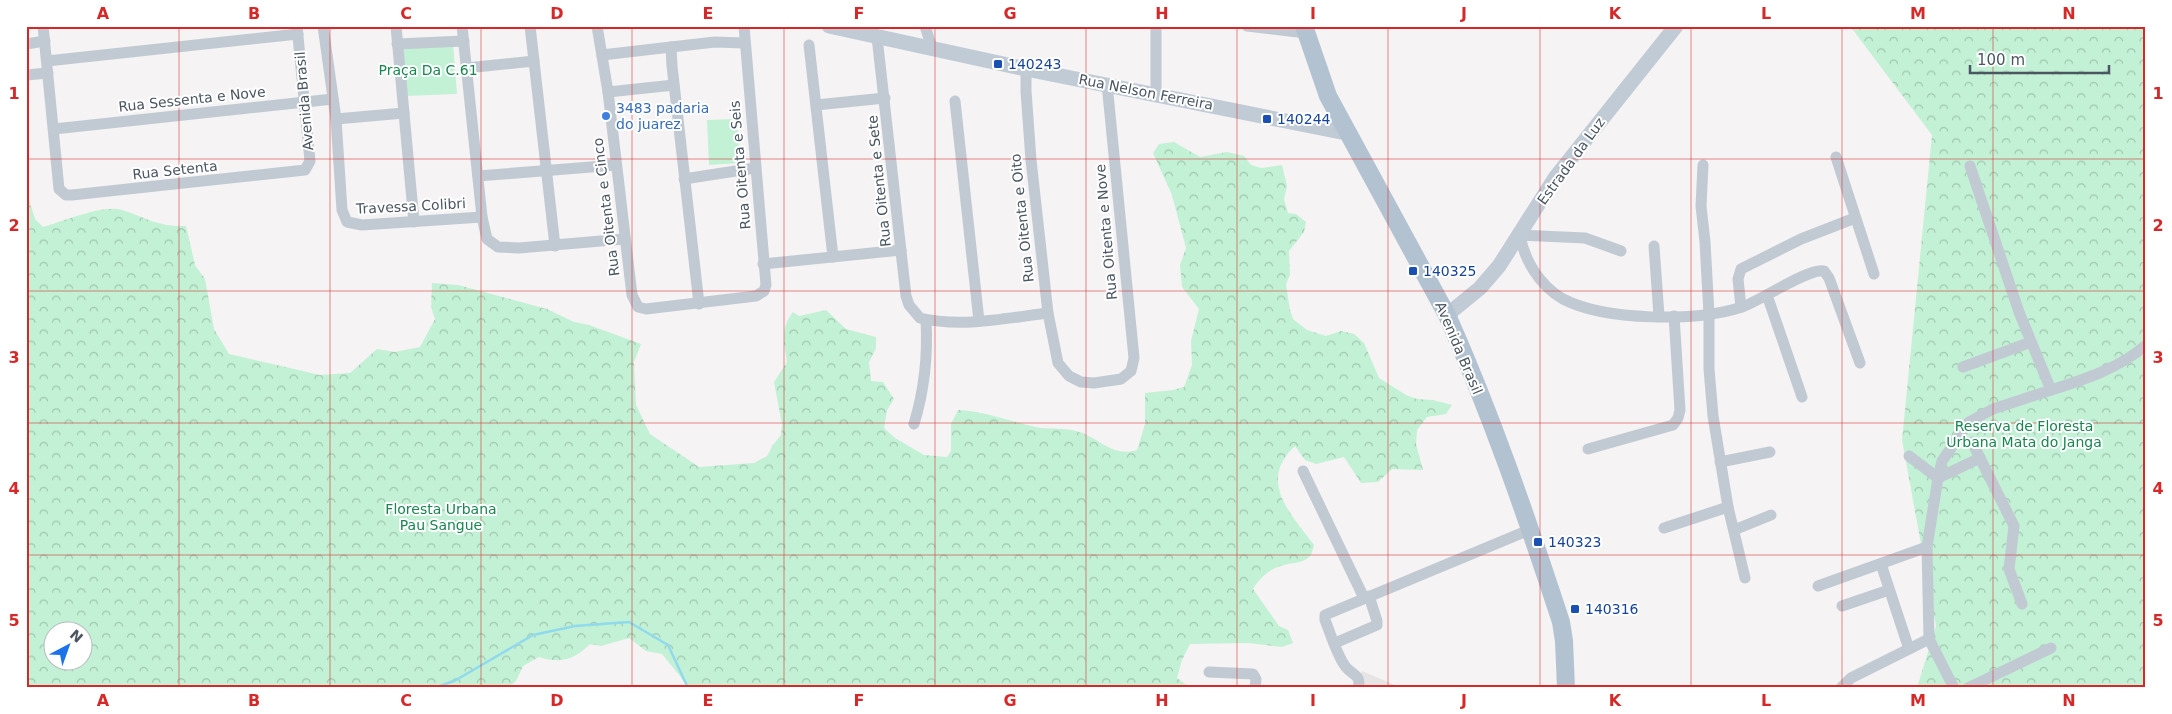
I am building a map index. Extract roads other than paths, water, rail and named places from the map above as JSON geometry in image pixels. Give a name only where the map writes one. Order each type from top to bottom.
[{"type":"main road","name":"Rua Nelson Ferreira","points":[[829,26],[1026,69],[1346,133]]},
{"type":"main road","name":"Estrada da Luz","points":[[1447,315],[1480,288],[1499,266],[1555,178],[1676,26]]},
{"type":"main road","name":"Avenida Brasil","points":[[1305,30],[1328,96],[1346,133],[1447,315],[1463,353],[1529,530],[1560,622],[1565,649],[1566,688]]},
{"type":"street","points":[[43,26],[54,129]]},
{"type":"street","name":"Travessa Colibri","points":[[324,26],[336,119],[342,210],[347,222],[362,225],[482,217]]},
{"type":"street","points":[[396,26],[414,222]]},
{"type":"street","points":[[462,26],[482,217],[487,239],[498,247],[519,248],[624,239]]},
{"type":"street","points":[[530,26],[555,246]]},
{"type":"street","name":"Rua Oitenta e Cinco","points":[[597,26],[608,92],[632,295],[638,307],[646,309],[699,304]]},
{"type":"street","name":"Rua Oitenta e Seis","points":[[699,304],[756,296],[764,291],[766,285],[744,26]]},
{"type":"street","points":[[925,26],[932,48]]},
{"type":"street","points":[[1156,26],[1156,94]]},
{"type":"street","points":[[1247,26],[1305,30]]},
{"type":"street","points":[[47,61],[298,30]]},
{"type":"street","name":"Avenida Brasil","points":[[298,30],[310,161],[302,172]]},
{"type":"street","name":"Rua Oitenta e Sete","points":[[877,36],[906,296],[909,305],[923,319]]},
{"type":"street","points":[[26,44],[45,41]]},
{"type":"street","points":[[397,44],[464,41]]},
{"type":"street","points":[[602,55],[715,42],[744,43]]},
{"type":"street","points":[[672,46],[674,86],[699,304]]},
{"type":"street","points":[[809,46],[833,257]]},
{"type":"street","points":[[466,68],[534,61]]},
{"type":"street","name":"Rua Oitenta e Oito","points":[[1026,69],[1031,160],[1048,313],[1058,363]]},
{"type":"street","points":[[26,75],[48,73]]},
{"type":"street","name":"Rua Oitenta e Nove","points":[[1058,363],[1069,376],[1081,382],[1094,383],[1121,379],[1127,376],[1131,370],[1134,358],[1107,84]]},
{"type":"street","points":[[608,92],[674,86]]},
{"type":"street","points":[[816,104],[885,98]]},
{"type":"street","name":"Rua Sessenta e Nove","points":[[54,129],[333,99]]},
{"type":"street","points":[[955,101],[979,321]]},
{"type":"street","points":[[336,119],[404,113]]},
{"type":"street","name":"Rua Setenta","points":[[54,129],[58,183],[61,192],[66,195],[302,172]]},
{"type":"street","points":[[1836,157],[1874,274]]},
{"type":"street","points":[[478,176],[616,165]]},
{"type":"street","points":[[1703,165],[1701,206],[1716,444],[1728,507],[1745,578]]},
{"type":"street","points":[[1970,166],[2019,312],[2051,390]]},
{"type":"street","points":[[684,179],[755,168]]},
{"type":"street","points":[[1741,307],[1738,279],[1741,269],[1801,239],[1855,218]]},
{"type":"street","points":[[1621,251],[1585,238],[1520,235],[1522,248],[1540,280],[1563,299],[1604,312],[1635,316],[1709,314],[1741,307],[1800,277],[1817,270],[1824,271],[1829,278],[1860,363]]},
{"type":"street","points":[[1654,246],[1659,316]]},
{"type":"street","points":[[763,264],[901,250]]},
{"type":"street","points":[[1767,295],[1802,397]]},
{"type":"street","points":[[914,424],[922,390],[927,344],[923,319],[979,321],[1048,313]]},
{"type":"street","points":[[1588,450],[1673,425],[1676,421],[1680,410],[1674,316]]},
{"type":"street","points":[[1963,367],[2032,342]]},
{"type":"street","points":[[1954,688],[1929,638],[1927,547],[1942,461],[1969,422],[1993,409],[2076,382],[2133,357],[2146,345]]},
{"type":"street","points":[[1972,442],[2014,526],[2009,569],[2022,604]]},
{"type":"street","points":[[1720,462],[1770,452]]},
{"type":"street","points":[[1908,456],[1938,478]]},
{"type":"street","points":[[1938,478],[1980,458]]},
{"type":"street","points":[[1303,471],[1377,620],[1377,625],[1335,643]]},
{"type":"street","points":[[1664,528],[1728,507]]},
{"type":"street","points":[[1734,530],[1771,515]]},
{"type":"street","points":[[1358,688],[1360,682],[1358,676],[1346,668],[1324,616],[1529,530]]},
{"type":"street","points":[[1818,586],[1927,547]]},
{"type":"street","points":[[1881,564],[1908,649]]},
{"type":"street","points":[[1842,606],[1889,590]]},
{"type":"street","points":[[1841,688],[1851,678],[1929,638]]},
{"type":"street","points":[[1968,688],[2052,648]]},
{"type":"street","points":[[1208,672],[1253,674],[1256,677],[1255,688]]},
{"type":"waterway","points":[[435,688],[456,680],[533,635],[575,626],[629,622],[668,645],[688,688]]},
{"type":"place","name":"140243","points":[[998,64]]},
{"type":"place","name":"3483 padaria do juarez","points":[[606,116]]},
{"type":"place","name":"140244","points":[[1267,119]]},
{"type":"place","name":"140325","points":[[1413,271]]},
{"type":"place","name":"140323","points":[[1538,542]]},
{"type":"place","name":"140316","points":[[1575,609]]},
{"type":"park label","name":"Praça Da C.61","points":[[428,70]]},
{"type":"park label","name":"Reserva de Floresta Urbana Mata do Janga","points":[[2024,434]]},
{"type":"park label","name":"Floresta Urbana Pau Sangue","points":[[441,518]]}]
